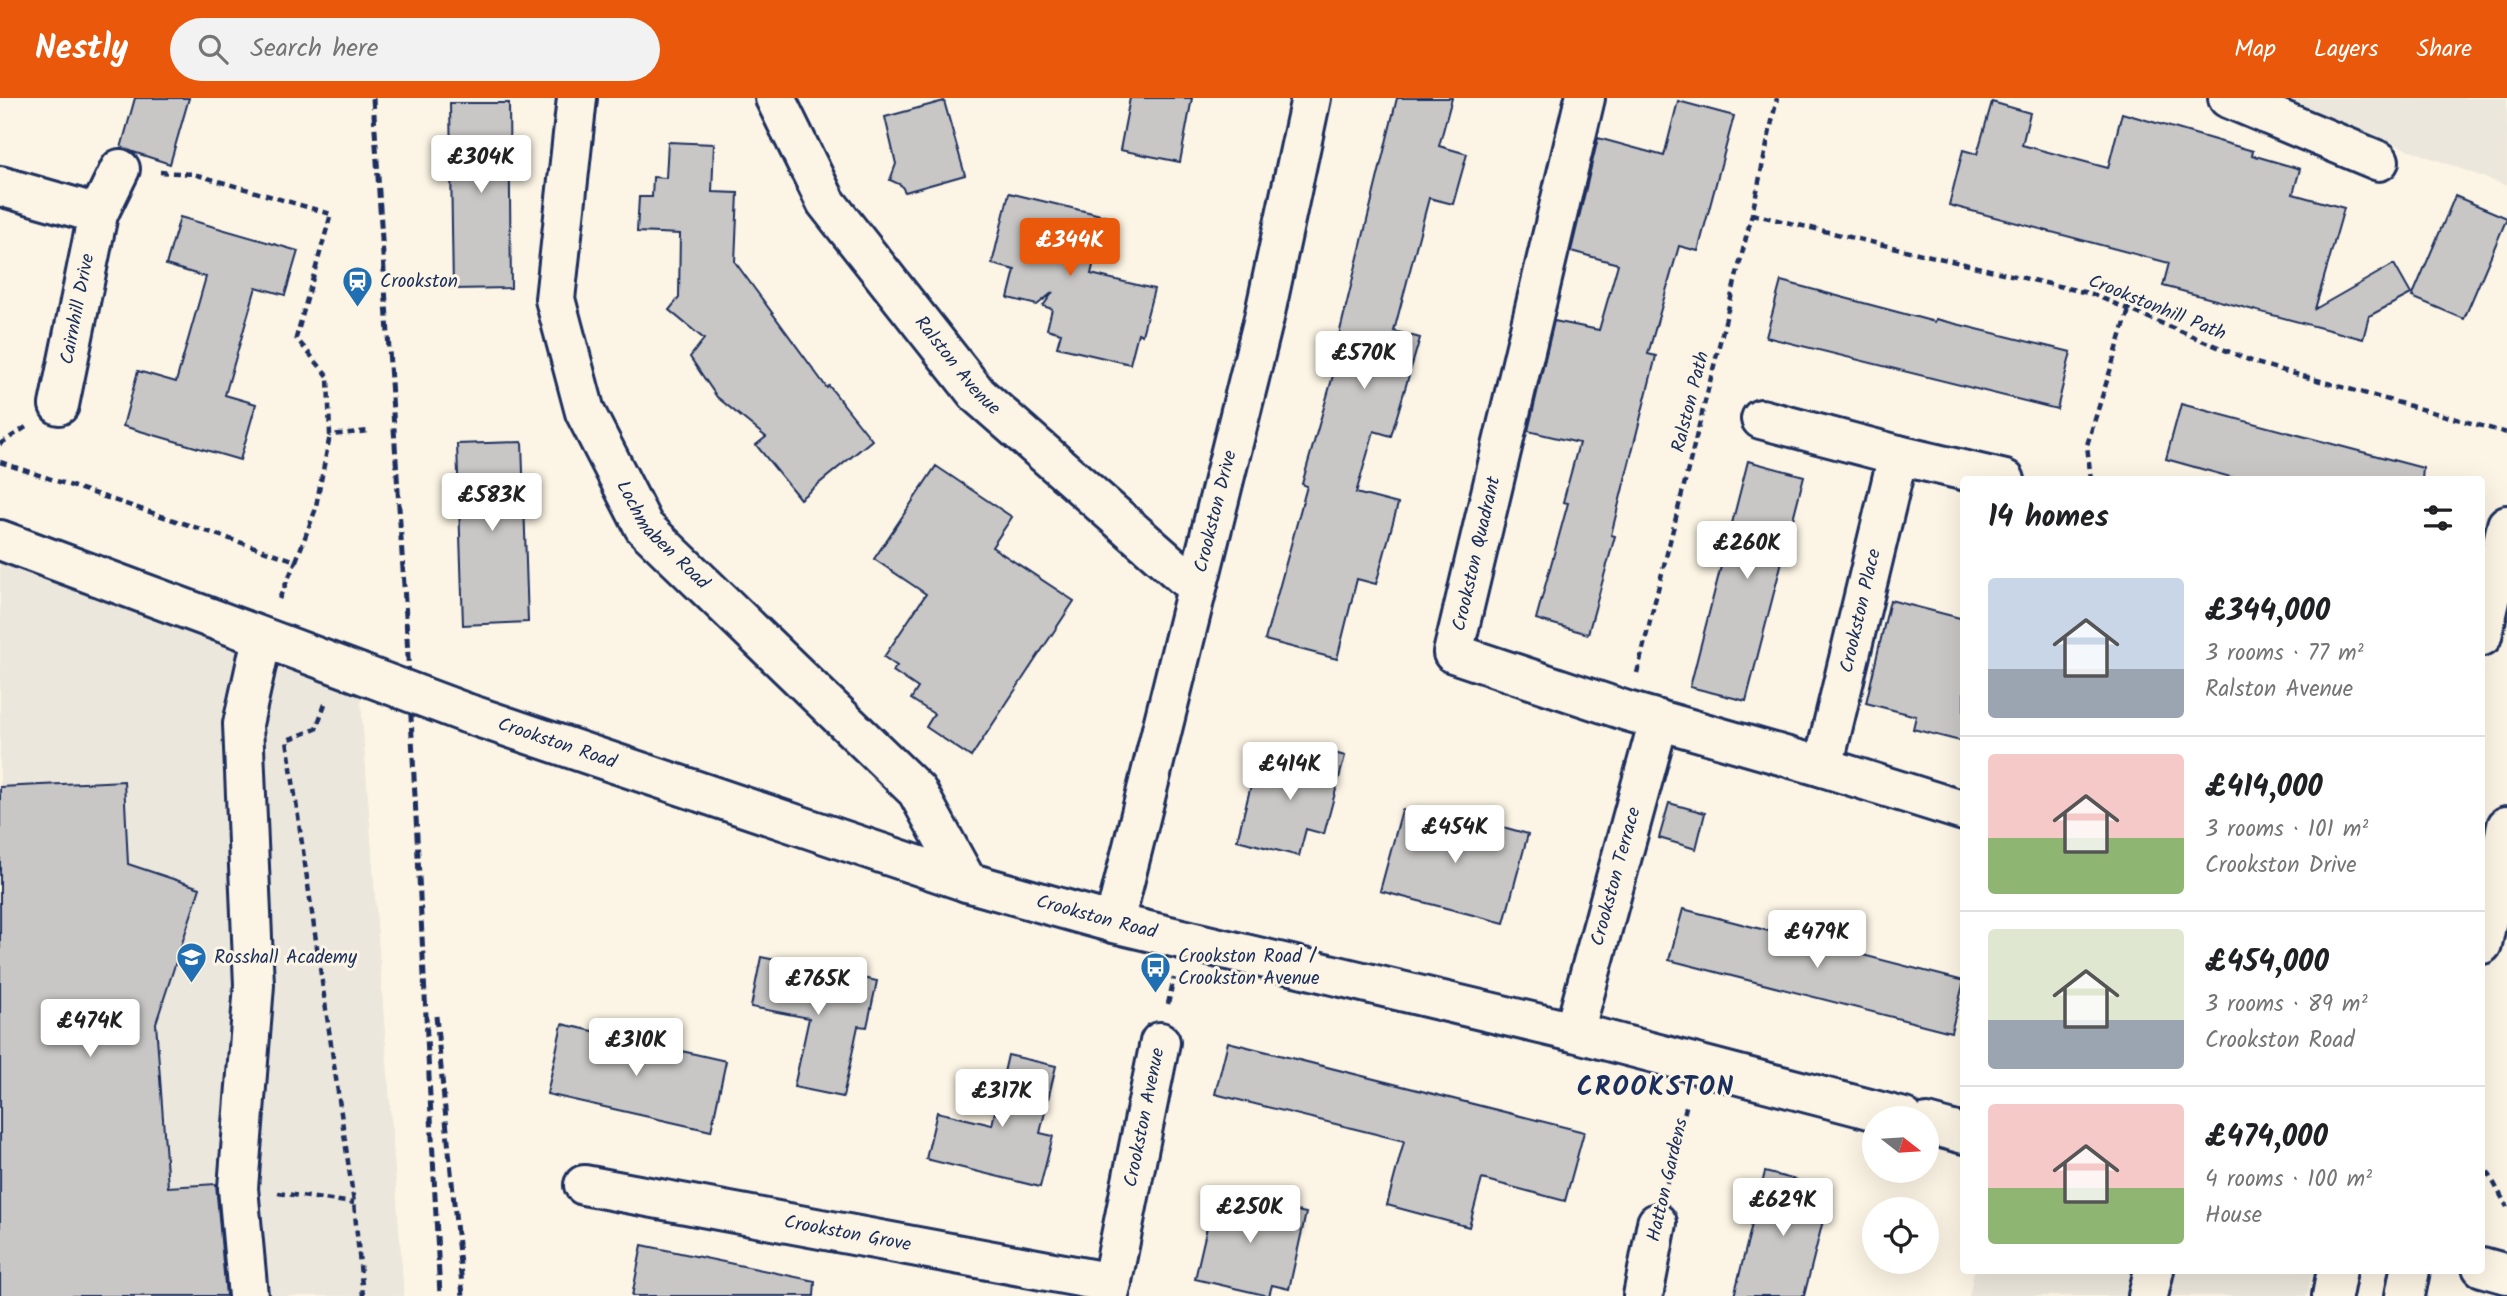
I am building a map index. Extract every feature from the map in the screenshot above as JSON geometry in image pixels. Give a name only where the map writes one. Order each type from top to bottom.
[{"type":"street","name":"Lochmaben Road","points":[[577,98],[555,299],[585,412],[644,527],[917,791],[967,882]]},
{"type":"street","name":"Ralston Avenue","points":[[775,98],[826,202],[978,395],[1196,587]]},
{"type":"street","name":"Crookston Drive","points":[[1114,923],[1264,318],[1311,98]]},
{"type":"street","name":"Crookston Quadrant","points":[[1585,98],[1453,653],[1643,716],[1823,767],[1960,810]]},
{"type":"street","points":[[2228,98],[2379,161]]},
{"type":"street","name":"Cairnhill Drive","points":[[59,405],[98,214],[120,169]]},
{"type":"street","points":[[0,186],[98,214]]},
{"type":"street","points":[[1761,419],[1988,476]]},
{"type":"street","name":"Crookston Place","points":[[1823,767],[1898,455]]},
{"type":"street","points":[[2485,623],[2507,525]]},
{"type":"street","points":[[0,540],[349,670]]},
{"type":"street","points":[[248,1296],[238,1188],[254,985],[243,724],[262,638]]},
{"type":"street","name":"Crookston Road","points":[[349,670],[466,713],[967,882],[1114,923],[1574,1032],[1862,1107]]},
{"type":"street","name":"Crookston Terrace","points":[[1574,1032],[1643,716]]},
{"type":"street","points":[[2485,930],[2507,826]]},
{"type":"street","name":"Crookston Avenue","points":[[1111,1289],[1160,1042]]},
{"type":"street","points":[[1939,1127],[1960,1132]]},
{"type":"street","name":"Crookston Grove","points":[[584,1185],[1111,1289]]},
{"type":"street","name":"Hatton Gardens","points":[[1643,1296],[1657,1223]]},
{"type":"street","points":[[2485,1268],[2507,1274]]},
{"type":"street","points":[[2148,1296],[2153,1274]]},
{"type":"street","points":[[2332,1296],[2336,1274]]},
{"type":"street","points":[[2405,1296],[2409,1274]]},
{"type":"path","name":"Ralston Path","points":[[1643,716],[1777,98]]},
{"type":"path","points":[[0,462],[296,561],[315,511],[330,435],[328,376],[296,338],[331,214],[194,174],[120,169]]},
{"type":"path","name":"Crookstonhill Path","points":[[1752,214],[2092,294],[2256,363],[2507,433]]},
{"type":"path","points":[[2091,476],[2087,445],[2129,310]]},
{"type":"path","points":[[330,435],[369,431]]},
{"type":"path","points":[[349,670],[316,729],[287,740],[354,1203],[363,1296]]},
{"type":"path","name":"Crookston Avenue","points":[[1160,1042],[1183,938]]},
{"type":"path","name":"Hatton Gardens","points":[[1657,1223],[1696,1065]]},
{"type":"path","points":[[2485,1167],[2507,1207]]},
{"type":"path","points":[[238,1188],[354,1203]]},
{"type":"shaded area","points":[[2282,98],[2507,98],[2507,186],[2399,146]]},
{"type":"shaded area","name":"Rosshall Academy","points":[[0,540],[359,673],[404,1296],[0,1296]]},
{"type":"shaded area","points":[[1973,1274],[2312,1274],[2307,1296],[1969,1296]]},
{"type":"building","points":[[135,98],[189,98],[170,164],[121,148]]},
{"type":"building","points":[[1130,98],[1192,98],[1180,162],[1120,150]]},
{"type":"building","points":[[1397,98],[1452,98],[1439,146],[1467,154],[1453,204],[1429,198],[1394,331],[1420,338],[1391,436],[1374,431],[1356,493],[1398,504],[1376,584],[1357,579],[1337,659],[1265,640],[1307,486],[1302,484],[1344,337],[1339,335]]},
{"type":"building","points":[[944,101],[965,175],[905,192],[901,185],[890,180],[896,164],[885,117]]},
{"type":"building","points":[[1678,101],[1734,116],[1698,251],[1679,246],[1648,354],[1656,356],[1611,535],[1615,536],[1588,634],[1536,619],[1568,503],[1563,502],[1579,443],[1528,431],[1554,321],[1599,330],[1618,264],[1571,251],[1598,138],[1664,156]]},
{"type":"building","points":[[1992,102],[2030,113],[2022,145],[2108,168],[2122,113],[2253,151],[2252,155],[2300,169],[2293,194],[2344,208],[2315,309],[2394,264],[2411,294],[2369,316],[2363,339],[2163,286],[2169,263],[1949,205],[1963,150],[1977,154]]},
{"type":"building","points":[[450,103],[509,103],[511,288],[453,289]]},
{"type":"building","points":[[668,142],[714,144],[712,192],[738,193],[735,262],[827,388],[829,386],[872,440],[800,499],[756,445],[766,437],[717,397],[690,357],[704,339],[669,310],[679,298],[680,234],[637,232],[639,197],[652,197],[653,177],[666,178]]},
{"type":"building","points":[[1009,193],[1105,216],[1091,274],[1154,289],[1142,335],[1138,333],[1130,364],[1057,347],[1061,333],[1047,329],[1052,309],[1043,306],[1053,292],[1037,305],[1008,298],[1015,270],[992,264]]},
{"type":"building","points":[[2455,196],[2507,218],[2464,319],[2412,297]]},
{"type":"building","points":[[180,217],[298,251],[285,295],[256,287],[225,395],[256,404],[240,460],[123,426],[138,371],[176,382],[206,277],[166,265]]},
{"type":"building","points":[[1781,281],[1935,322],[1936,319],[2071,352],[2057,409],[1766,337]]},
{"type":"building","points":[[2181,404],[2423,468],[2422,476],[2227,476],[2166,459]]},
{"type":"building","points":[[522,442],[528,622],[463,625],[457,444]]},
{"type":"building","points":[[1748,461],[1804,476],[1746,701],[1690,687]]},
{"type":"building","points":[[936,466],[1012,517],[992,547],[1074,601],[971,757],[926,727],[934,714],[911,699],[918,688],[893,671],[897,666],[884,657],[926,594],[874,559]]},
{"type":"building","points":[[1890,600],[1960,618],[1960,741],[1913,729],[1916,716],[1866,703]]},
{"type":"building","points":[[1313,747],[1345,756],[1324,834],[1306,829],[1299,856],[1237,840],[1258,758],[1307,771]]},
{"type":"building","points":[[124,781],[128,864],[200,888],[156,1023],[168,1187],[216,1184],[226,1296],[0,1296],[0,787]]},
{"type":"building","points":[[1669,803],[1705,813],[1696,849],[1659,838]]},
{"type":"building","points":[[1402,810],[1475,829],[1478,820],[1528,834],[1504,923],[1380,891]]},
{"type":"building","points":[[1683,909],[1960,980],[1960,997],[1951,1032],[1669,960]]},
{"type":"building","points":[[761,957],[877,981],[867,1027],[858,1026],[843,1097],[794,1087],[809,1018],[751,1007]]},
{"type":"building","points":[[562,1024],[726,1061],[711,1131],[547,1094]]},
{"type":"building","points":[[1228,1042],[1584,1132],[1565,1201],[1482,1179],[1469,1227],[1387,1205],[1404,1141],[1215,1094]]},
{"type":"building","points":[[1008,1055],[1056,1066],[1040,1133],[1053,1136],[1040,1187],[926,1159],[937,1112],[992,1125]]},
{"type":"building","points":[[1765,1172],[1831,1189],[1804,1296],[1734,1296]]},
{"type":"building","points":[[1215,1193],[1306,1213],[1289,1289],[1272,1285],[1269,1296],[1195,1279]]},
{"type":"building","points":[[642,1245],[815,1281],[814,1296],[632,1296]]},
{"type":"railway","points":[[373,98],[406,617],[440,1296]]},
{"type":"railway","points":[[436,1016],[463,1296]]},
{"type":"place","name":"Crookston","points":[[357,309]]},
{"type":"place","name":"Rosshall Academy","points":[[191,985]]},
{"type":"place","name":"Crookston Road / Crookston Avenue","points":[[1155,995]]},
{"type":"district","name":"CROOKSTON","points":[[1656,1088]]}]
